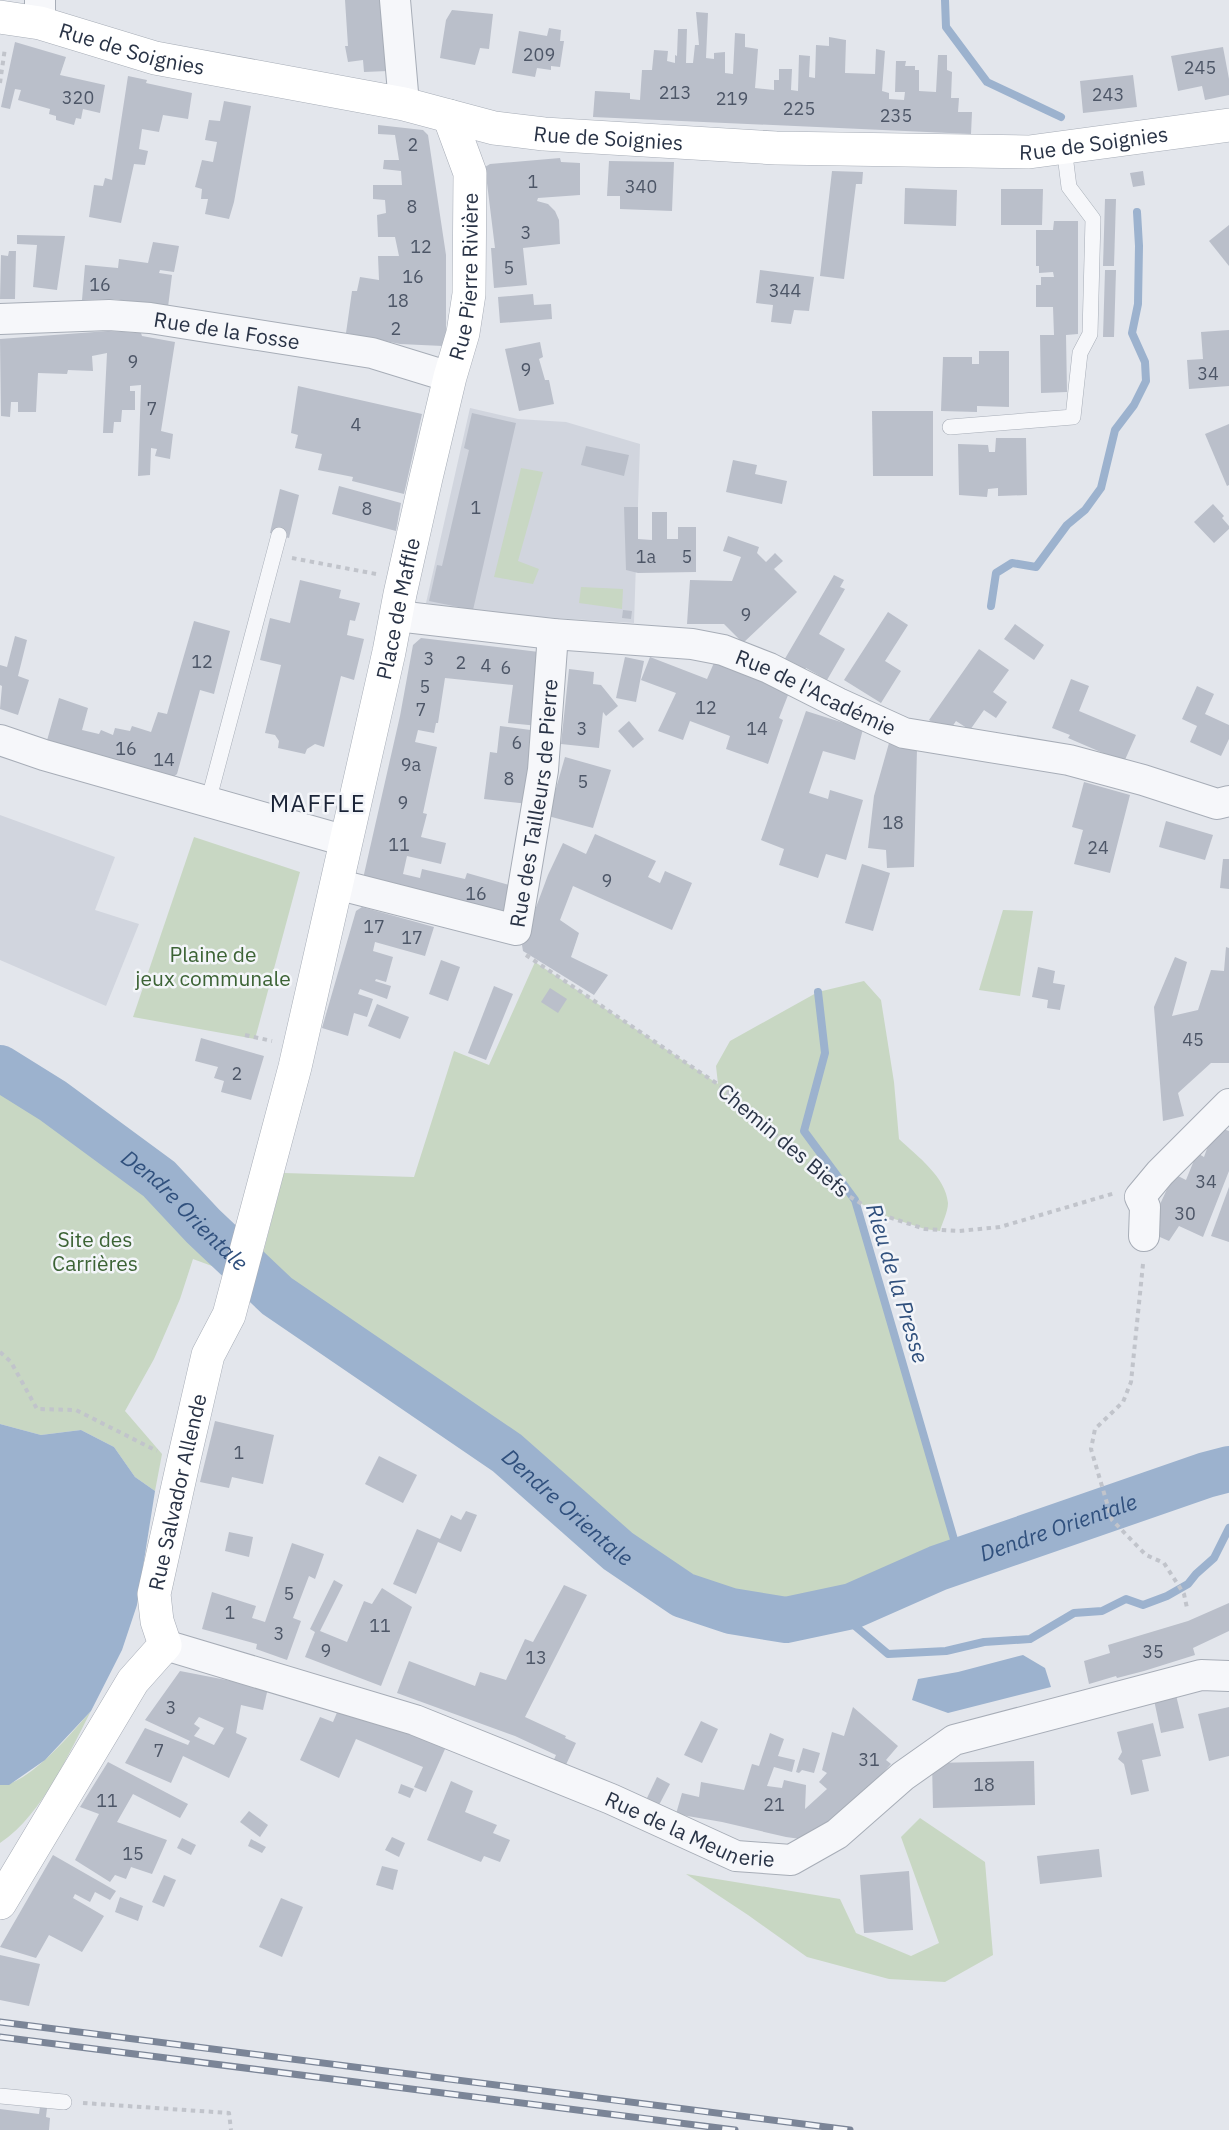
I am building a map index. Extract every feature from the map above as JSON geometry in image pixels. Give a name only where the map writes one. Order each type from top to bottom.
[{"type":"street","points":[[395,0],[404,104]]},
{"type":"street","name":"Rue de Soignies","points":[[22,15],[155,58],[404,104],[494,128],[544,134],[776,148],[1029,152],[1229,125]]},
{"type":"street","name":"Rue Pierre Rivière","points":[[449,116],[470,173],[469,294],[463,333],[450,378]]},
{"type":"street","name":"Rue Pierre Rivière","points":[[470,173],[494,128]]},
{"type":"street","name":"Rue de la Fosse","points":[[0,319],[109,315],[150,318],[372,353],[450,378]]},
{"type":"street","name":"Place de Maffle","points":[[300,1048],[450,378]]},
{"type":"street","name":"Rue de l'Académie","points":[[397,616],[553,634],[692,644],[723,650],[769,668],[904,733],[1069,760],[1143,780],[1217,804],[1229,801]]},
{"type":"street","name":"Rue des Tailleurs de Pierre","points":[[336,884],[516,930],[543,770],[553,634]]},
{"type":"street","points":[[0,740],[44,755],[346,841]]},
{"type":"street","name":"Rue Salvador Allende","points":[[165,1645],[157,1621],[154,1594],[183,1459],[208,1355],[229,1315],[300,1048]]},
{"type":"street","points":[[1144,1236],[1145,1207],[1140,1197],[1160,1173],[1229,1104]]},
{"type":"street","points":[[0,1903],[133,1681],[165,1645]]},
{"type":"street","name":"Rue de la Meunerie","points":[[165,1645],[416,1720],[611,1799],[736,1856],[791,1860],[837,1834],[903,1776],[954,1740],[1201,1676],[1229,1676]]},
{"type":"lane","points":[[950,427],[1073,417],[1080,353],[1090,334],[1093,219],[1069,187],[1064,147]]},
{"type":"lane","points":[[208,802],[279,535]]},
{"type":"lane","points":[[0,2096],[64,2102]]},
{"type":"path","points":[[0,83],[22,15]]},
{"type":"path","points":[[274,554],[404,580]]},
{"type":"path","name":"Chemin des Biefs","points":[[504,927],[515,948],[719,1085],[840,1191],[879,1214],[925,1229],[959,1231],[999,1227],[1116,1193],[1140,1197]]},
{"type":"path","points":[[245,1035],[256,1038]]},
{"type":"path","points":[[1144,1236],[1131,1382],[1123,1402],[1095,1429],[1091,1449],[1112,1520],[1146,1555],[1164,1563],[1182,1591],[1187,1608]]},
{"type":"path","points":[[0,1352],[11,1362],[37,1408],[76,1410],[162,1454],[183,1459]]},
{"type":"path","points":[[64,2102],[229,2113],[231,2130]]},
{"type":"shaded area","points":[[470,408],[518,419],[566,422],[640,444],[634,623],[475,613],[426,603]]},
{"type":"shaded area","points":[[0,815],[115,857],[95,910],[139,924],[106,1006],[0,960]]},
{"type":"green space","points":[[521,468],[543,472],[518,561],[539,569],[533,584],[494,577]]},
{"type":"green space","points":[[581,587],[623,589],[622,609],[579,603]]},
{"type":"green space","name":"Plaine de jeux communale","points":[[194,837],[300,872],[255,1039],[133,1017]]},
{"type":"green space","points":[[1003,910],[1033,911],[1020,996],[979,990]]},
{"type":"green space","points":[[535,962],[718,1084],[716,1066],[730,1041],[818,992],[864,981],[881,1000],[894,1082],[899,1139],[922,1160],[942,1184],[948,1206],[940,1231],[925,1229],[879,1214],[855,1200],[960,1560],[852,1606],[786,1620],[731,1611],[683,1595],[618,1551],[507,1453],[259,1269],[284,1173],[414,1177],[454,1051],[489,1065]]},
{"type":"green space","name":"Site des Carrières","points":[[0,1068],[53,1101],[159,1179],[222,1244],[220,1269],[193,1259],[180,1299],[154,1359],[125,1411],[162,1454],[155,1491],[135,1477],[114,1447],[81,1430],[41,1435],[0,1424]]},
{"type":"green space","points":[[91,1711],[41,1801],[29,1817],[0,1843],[0,1785],[11,1783],[37,1767],[62,1744]]},
{"type":"green space","points":[[920,1818],[985,1862],[993,1955],[945,1982],[889,1979],[807,1957],[686,1874],[840,1899],[856,1933],[911,1956],[939,1943],[901,1837]]},
{"type":"water","points":[[0,1424],[41,1435],[81,1430],[114,1447],[135,1477],[155,1491],[137,1605],[122,1650],[91,1711],[45,1760],[9,1785],[0,1785]]},
{"type":"water","points":[[1023,1655],[1045,1668],[1051,1687],[948,1713],[912,1700],[918,1679],[958,1672]]},
{"type":"building","points":[[345,0],[382,0],[388,71],[364,72],[363,60],[348,62],[345,46],[348,46]]},
{"type":"building","points":[[452,10],[493,14],[489,49],[480,48],[475,65],[440,58],[446,20]]},
{"type":"building","points":[[696,12],[708,13],[706,58],[714,59],[714,53],[725,52],[725,73],[733,74],[735,33],[745,34],[745,47],[758,49],[755,88],[774,90],[774,80],[779,80],[779,69],[792,69],[791,90],[798,91],[799,55],[810,56],[809,77],[815,78],[816,45],[829,46],[829,37],[846,40],[845,73],[875,74],[876,49],[885,51],[882,91],[889,93],[889,99],[904,100],[905,92],[895,92],[896,61],[906,61],[905,66],[915,66],[915,70],[919,70],[919,91],[936,92],[938,55],[947,55],[947,70],[952,72],[951,98],[959,98],[958,112],[972,112],[971,134],[593,117],[595,91],[630,93],[630,99],[640,100],[642,70],[652,70],[654,50],[668,51],[667,61],[675,63],[678,29],[687,29],[686,63],[693,63],[695,45],[699,45]]},
{"type":"building","points":[[549,28],[561,30],[560,41],[564,41],[560,67],[551,66],[551,70],[537,68],[535,77],[512,73],[519,31],[547,36]]},
{"type":"building","points":[[15,42],[66,57],[60,75],[105,85],[100,113],[83,109],[81,119],[76,118],[74,125],[56,120],[56,116],[49,114],[50,109],[18,100],[21,90],[15,89],[10,109],[1,107]]},
{"type":"building","points":[[1223,47],[1229,79],[1229,95],[1205,100],[1202,86],[1178,91],[1171,56]]},
{"type":"building","points":[[1133,75],[1137,107],[1083,113],[1080,81]]},
{"type":"building","points":[[128,76],[147,80],[146,83],[192,93],[188,119],[163,115],[159,132],[142,129],[139,149],[148,151],[145,165],[134,164],[121,223],[89,217],[94,185],[103,186],[105,178],[112,180]]},
{"type":"building","points":[[224,101],[251,106],[229,219],[205,214],[208,199],[201,199],[202,189],[195,187],[202,160],[213,162],[217,142],[205,140],[209,120],[220,121]]},
{"type":"building","points":[[378,125],[423,130],[428,135],[446,255],[446,342],[443,346],[400,344],[346,333],[352,291],[357,291],[360,277],[379,280],[378,256],[399,256],[395,237],[378,237],[377,215],[386,213],[385,200],[373,199],[373,185],[402,185],[401,171],[383,169],[384,160],[399,160],[395,135],[378,134]]},
{"type":"building","points":[[560,158],[561,162],[580,163],[580,195],[538,198],[537,201],[548,204],[555,211],[559,220],[560,244],[523,248],[527,285],[494,288],[491,248],[495,248],[485,167],[490,164]]},
{"type":"building","points":[[609,161],[674,162],[672,211],[620,209],[620,196],[607,196]]},
{"type":"building","points":[[832,171],[863,172],[862,184],[856,184],[844,279],[820,276]]},
{"type":"building","points":[[1143,171],[1145,185],[1133,187],[1130,173]]},
{"type":"building","points":[[905,188],[957,190],[956,226],[904,224]]},
{"type":"building","points":[[1001,189],[1043,189],[1042,225],[1001,225]]},
{"type":"building","points":[[1105,199],[1116,199],[1114,266],[1103,266]]},
{"type":"building","points":[[1054,221],[1078,221],[1078,334],[1066,335],[1067,392],[1041,393],[1040,335],[1054,335],[1053,307],[1036,307],[1036,285],[1041,285],[1041,277],[1054,277],[1053,272],[1039,273],[1039,266],[1036,266],[1036,230],[1053,230]]},
{"type":"building","points":[[1229,225],[1229,266],[1209,241]]},
{"type":"building","points":[[17,235],[65,236],[57,290],[33,287],[37,245],[17,244]]},
{"type":"building","points":[[153,242],[179,246],[174,272],[160,270],[159,273],[172,275],[168,307],[114,299],[82,300],[85,265],[118,268],[119,259],[148,263]]},
{"type":"building","points":[[9,251],[16,251],[15,299],[0,299],[1,255],[8,256]]},
{"type":"building","points":[[760,270],[814,277],[809,311],[794,310],[791,324],[771,322],[773,305],[756,303]]},
{"type":"building","points":[[1105,270],[1116,270],[1114,337],[1103,337]]},
{"type":"building","points":[[533,294],[534,305],[551,304],[552,319],[500,323],[498,297]]},
{"type":"building","points":[[1229,330],[1229,386],[1189,389],[1187,360],[1203,359],[1201,332]]},
{"type":"building","points":[[108,331],[141,333],[142,336],[175,342],[161,431],[173,434],[170,459],[155,456],[157,449],[151,448],[150,475],[138,476],[141,385],[130,386],[130,391],[135,391],[135,410],[122,410],[121,422],[114,422],[113,433],[103,433],[107,353],[92,356],[93,371],[68,370],[67,374],[38,373],[36,412],[18,412],[18,402],[11,402],[10,417],[1,416],[0,339]]},
{"type":"building","points":[[540,342],[543,357],[539,359],[545,380],[549,380],[554,404],[519,411],[505,349]]},
{"type":"building","points":[[979,351],[1009,351],[1009,407],[977,406],[977,412],[941,411],[943,357],[972,357],[972,364],[979,364]]},
{"type":"building","points":[[298,386],[422,414],[404,494],[352,481],[353,477],[318,470],[322,454],[295,448],[298,435],[291,433]]},
{"type":"building","points":[[872,411],[933,411],[933,476],[873,476]]},
{"type":"building","points":[[472,413],[516,423],[473,610],[429,601],[437,565],[442,566],[469,450],[464,448]]},
{"type":"building","points":[[1229,424],[1229,485],[1227,486],[1205,434]]},
{"type":"building","points":[[996,438],[1026,438],[1027,495],[998,496],[998,488],[988,489],[987,497],[959,495],[958,444],[988,445],[989,452],[995,452]]},
{"type":"building","points":[[586,446],[629,455],[624,476],[581,465]]},
{"type":"building","points":[[733,460],[757,465],[755,474],[787,481],[782,504],[726,492]]},
{"type":"building","points":[[339,486],[401,503],[396,531],[332,514]]},
{"type":"building","points":[[280,489],[299,495],[289,538],[270,533]]},
{"type":"building","points":[[1213,504],[1224,516],[1222,518],[1229,526],[1229,529],[1214,543],[1194,522]]},
{"type":"building","points":[[624,507],[638,507],[638,539],[652,540],[652,512],[667,512],[667,539],[678,539],[678,527],[696,527],[696,572],[638,573],[626,570]]},
{"type":"building","points":[[728,536],[759,547],[757,553],[766,562],[775,553],[783,561],[774,569],[797,592],[743,643],[724,624],[687,624],[690,580],[732,581],[741,557],[723,551]]},
{"type":"building","points":[[834,575],[844,580],[840,587],[845,589],[819,634],[845,649],[827,680],[806,668],[803,673],[783,662]]},
{"type":"building","points":[[300,580],[341,590],[339,598],[360,603],[355,621],[350,620],[347,635],[364,639],[354,680],[341,676],[324,747],[315,744],[307,749],[305,754],[278,748],[279,741],[275,735],[265,733],[281,665],[260,660],[270,618],[290,623]]},
{"type":"building","points":[[623,610],[632,611],[631,619],[622,618]]},
{"type":"building","points":[[888,612],[908,625],[885,661],[901,671],[881,703],[844,680]]},
{"type":"building","points":[[194,621],[230,631],[214,694],[200,690],[177,774],[172,778],[46,744],[59,698],[88,708],[82,730],[99,734],[101,730],[113,735],[115,728],[130,731],[132,726],[151,732],[158,712],[167,714]]},
{"type":"building","points":[[1015,624],[1044,645],[1034,660],[1004,639]]},
{"type":"building","points":[[15,636],[27,640],[18,676],[29,680],[18,715],[0,709],[2,686],[0,685],[0,665],[7,667]]},
{"type":"building","points":[[421,638],[539,652],[539,726],[508,723],[513,685],[445,678],[438,723],[436,723],[434,733],[418,730],[415,742],[437,747],[423,813],[427,814],[421,837],[446,843],[441,864],[407,856],[403,874],[420,878],[422,869],[465,879],[467,873],[516,887],[507,921],[362,883],[400,716],[413,645]]},
{"type":"building","points":[[979,649],[1009,670],[993,692],[1007,702],[996,718],[984,710],[970,730],[956,721],[948,733],[929,720]]},
{"type":"building","points":[[625,657],[644,661],[636,702],[616,698]]},
{"type":"building","points":[[650,657],[707,679],[716,658],[790,690],[779,718],[783,720],[768,764],[726,749],[730,736],[690,721],[683,740],[658,731],[676,693],[641,680]]},
{"type":"building","points":[[569,669],[594,672],[593,684],[601,685],[618,706],[606,716],[603,712],[599,748],[561,744]]},
{"type":"building","points":[[1071,679],[1089,686],[1079,711],[1136,735],[1124,762],[1068,738],[1070,735],[1052,728]]},
{"type":"building","points":[[1197,686],[1214,694],[1205,714],[1229,725],[1229,739],[1221,756],[1190,742],[1197,726],[1182,719]]},
{"type":"building","points":[[806,711],[863,729],[855,760],[823,751],[809,793],[828,799],[830,790],[863,800],[846,860],[826,854],[818,878],[779,865],[784,849],[761,840]]},
{"type":"building","points":[[629,721],[644,739],[633,748],[618,731]]},
{"type":"building","points":[[500,726],[538,731],[529,804],[484,799],[490,752],[497,753]]},
{"type":"building","points":[[889,743],[917,749],[914,867],[887,868],[886,850],[868,848],[874,796]]},
{"type":"building","points":[[565,757],[611,770],[593,828],[548,816]]},
{"type":"building","points":[[1084,782],[1130,795],[1110,873],[1074,864],[1083,830],[1072,827]]},
{"type":"building","points":[[1166,821],[1213,835],[1205,860],[1159,847]]},
{"type":"building","points":[[595,834],[656,861],[648,877],[660,883],[665,871],[692,883],[672,930],[573,886],[560,920],[579,933],[571,957],[608,975],[594,995],[523,951],[522,945],[548,875],[563,843],[586,854]]},
{"type":"building","points":[[1223,859],[1229,859],[1229,889],[1220,888]]},
{"type":"building","points":[[862,864],[890,873],[873,931],[845,923]]},
{"type":"building","points":[[362,907],[434,927],[425,956],[375,942],[373,951],[393,957],[386,982],[376,979],[375,981],[391,986],[387,999],[360,989],[358,994],[373,999],[367,1017],[354,1013],[348,1036],[322,1028],[356,911]]},
{"type":"building","points":[[1226,947],[1229,948],[1229,1063],[1211,1063],[1178,1093],[1184,1116],[1163,1121],[1154,1007],[1175,957],[1187,962],[1172,1016],[1198,1010],[1211,970],[1224,971]]},
{"type":"building","points":[[441,960],[460,967],[448,1001],[429,994]]},
{"type":"building","points":[[1038,967],[1055,971],[1053,983],[1065,985],[1060,1010],[1047,1008],[1048,1000],[1032,997]]},
{"type":"building","points":[[494,986],[513,994],[486,1060],[468,1053]]},
{"type":"building","points":[[550,988],[567,999],[558,1013],[541,1002]]},
{"type":"building","points":[[377,1004],[409,1017],[400,1039],[368,1026]]},
{"type":"building","points":[[201,1038],[264,1056],[251,1100],[221,1092],[224,1081],[214,1078],[218,1067],[195,1061]]},
{"type":"building","points":[[1220,1128],[1229,1131],[1229,1171],[1203,1237],[1179,1226],[1169,1241],[1153,1234],[1155,1215],[1174,1174],[1186,1180],[1197,1153],[1204,1157],[1210,1140]]},
{"type":"building","points":[[1229,1187],[1229,1242],[1211,1236]]},
{"type":"building","points":[[215,1421],[274,1435],[263,1484],[232,1477],[229,1488],[200,1482]]},
{"type":"building","points":[[379,1456],[417,1475],[403,1503],[365,1484]]},
{"type":"building","points":[[466,1511],[477,1515],[461,1552],[438,1542],[416,1594],[393,1584],[417,1529],[440,1539],[451,1515],[461,1520]]},
{"type":"building","points":[[229,1532],[253,1537],[249,1557],[225,1551]]},
{"type":"building","points":[[292,1543],[324,1554],[315,1579],[309,1576],[293,1618],[301,1621],[287,1660],[256,1649],[257,1644],[202,1629],[212,1592],[256,1606],[252,1618],[265,1622]]},
{"type":"building","points":[[334,1580],[343,1585],[320,1631],[347,1642],[364,1601],[372,1604],[382,1588],[412,1607],[381,1686],[305,1657],[315,1632],[310,1629]]},
{"type":"building","points":[[564,1585],[587,1595],[525,1717],[576,1743],[564,1769],[552,1764],[556,1755],[515,1736],[397,1693],[409,1661],[475,1686],[480,1672],[506,1680],[525,1639],[533,1642]]},
{"type":"building","points":[[1229,1603],[1229,1631],[1193,1648],[1195,1655],[1144,1671],[1089,1684],[1084,1661],[1110,1653],[1108,1645],[1188,1621]]},
{"type":"building","points":[[180,1671],[268,1688],[263,1710],[241,1705],[236,1733],[247,1738],[229,1778],[183,1756],[171,1783],[125,1763],[145,1728],[188,1745],[190,1741],[145,1720]],"holes":[[[199,1717],[224,1728],[214,1745],[194,1736],[200,1728],[194,1724]]]},
{"type":"building","points":[[1176,1695],[1184,1728],[1161,1733],[1154,1700]]},
{"type":"building","points":[[341,1703],[445,1749],[426,1792],[414,1787],[423,1767],[356,1739],[339,1778],[300,1760],[320,1717],[333,1722]]},
{"type":"building","points":[[853,1707],[898,1746],[886,1760],[891,1764],[863,1795],[808,1840],[676,1814],[682,1793],[699,1797],[701,1782],[744,1790],[752,1764],[759,1766],[770,1733],[784,1739],[778,1756],[795,1760],[792,1772],[774,1767],[767,1786],[782,1788],[784,1780],[806,1785],[805,1809],[827,1789],[819,1782],[827,1773],[822,1770],[832,1732],[844,1736]]},
{"type":"building","points":[[1229,1707],[1229,1756],[1209,1761],[1198,1714]]},
{"type":"building","points":[[701,1721],[718,1729],[702,1763],[684,1755]]},
{"type":"building","points":[[1153,1723],[1161,1756],[1142,1760],[1149,1791],[1131,1795],[1124,1764],[1118,1759],[1122,1752],[1117,1732]]},
{"type":"building","points":[[803,1748],[820,1753],[814,1773],[802,1770],[799,1773],[796,1772]]},
{"type":"building","points":[[1034,1761],[1035,1805],[933,1808],[932,1763]]},
{"type":"building","points":[[108,1762],[188,1804],[180,1818],[133,1794],[117,1822],[167,1840],[152,1874],[131,1867],[126,1879],[115,1875],[110,1882],[75,1860],[99,1814],[80,1807]]},
{"type":"building","points":[[657,1777],[670,1784],[659,1805],[647,1798]]},
{"type":"building","points":[[451,1781],[473,1791],[465,1812],[497,1825],[493,1833],[510,1840],[500,1862],[484,1856],[481,1862],[427,1840]]},
{"type":"building","points":[[401,1784],[414,1789],[410,1798],[398,1793]]},
{"type":"building","points":[[249,1811],[268,1825],[260,1837],[240,1822]]},
{"type":"building","points":[[392,1837],[405,1843],[399,1857],[385,1850]]},
{"type":"building","points":[[182,1838],[196,1845],[191,1855],[177,1848]]},
{"type":"building","points":[[251,1839],[266,1847],[262,1853],[248,1846]]},
{"type":"building","points":[[1099,1849],[1102,1877],[1040,1884],[1037,1856]]},
{"type":"building","points":[[53,1855],[116,1891],[110,1900],[95,1892],[90,1902],[75,1894],[73,1898],[104,1916],[82,1952],[49,1935],[36,1958],[0,1947]]},
{"type":"building","points":[[382,1866],[398,1870],[393,1890],[376,1885]]},
{"type":"building","points":[[909,1871],[913,1930],[864,1933],[860,1875]]},
{"type":"building","points":[[164,1875],[176,1880],[164,1907],[152,1902]]},
{"type":"building","points":[[120,1897],[143,1906],[138,1921],[115,1912]]},
{"type":"building","points":[[281,1898],[303,1907],[282,1957],[259,1947]]},
{"type":"building","points":[[0,1955],[40,1964],[29,2006],[0,2000]]},
{"type":"building","points":[[40,2107],[47,2108],[46,2117],[50,2118],[49,2130],[0,2130],[0,2109],[39,2114]]},
{"type":"waterway","name":"Rieu de la Presse","points":[[945,0],[946,27],[987,82],[1061,117]]},
{"type":"waterway","name":"Rieu de la Presse","points":[[991,606],[996,573],[1012,563],[1036,567],[1067,525],[1085,510],[1101,488],[1115,430],[1134,405],[1146,381],[1145,362],[1132,333],[1138,304],[1137,212]]},
{"type":"waterway","name":"Rieu de la Presse","points":[[818,992],[825,1053],[804,1131],[855,1200],[960,1560]]},
{"type":"waterway","name":"Dendre Orientale","points":[[0,1068],[53,1101],[159,1179],[203,1226],[277,1296],[507,1453],[618,1551],[683,1595],[731,1611],[786,1620],[852,1606],[938,1568],[1229,1469]]},
{"type":"waterway","points":[[835,1609],[888,1654],[946,1651],[984,1642],[1030,1639],[1074,1613],[1102,1611],[1126,1599],[1143,1605],[1167,1596],[1188,1584],[1214,1558],[1229,1528]]},
{"type":"railway","points":[[0,2022],[850,2130]]},
{"type":"railway","points":[[0,2037],[735,2130]]},
{"type":"district","name":"MAFFLE","points":[[318,803]]}]
